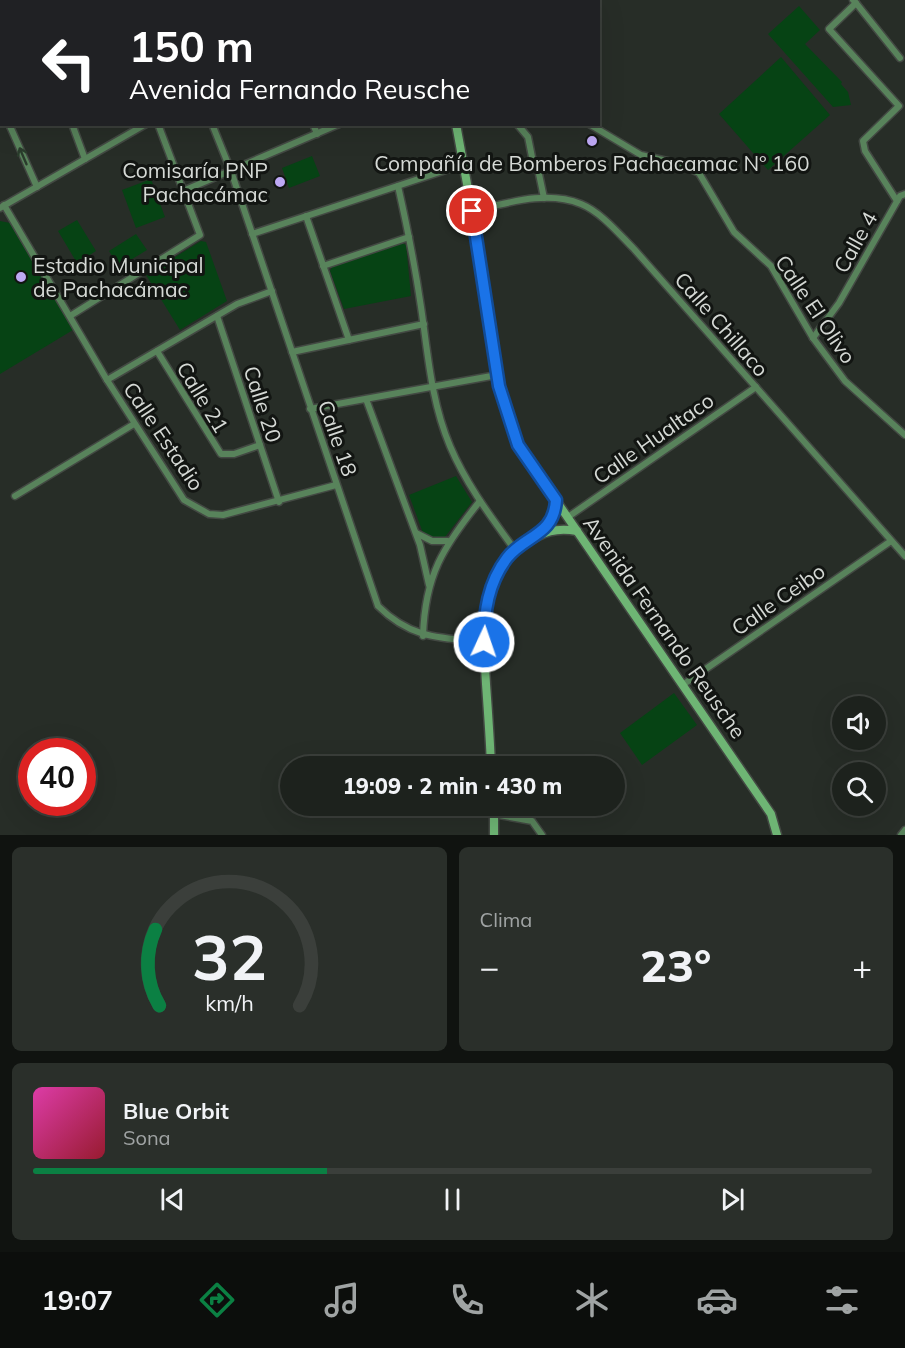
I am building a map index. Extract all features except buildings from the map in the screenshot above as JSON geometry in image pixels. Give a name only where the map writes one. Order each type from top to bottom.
[{"type":"street","points":[[897,201],[865,151],[863,141],[899,106],[829,29],[854,2],[900,58]]},
{"type":"street","points":[[10,126],[36,187]]},
{"type":"street","points":[[73,126],[86,159]]},
{"type":"street","points":[[2,207],[143,126]]},
{"type":"street","points":[[70,316],[200,235],[159,126]]},
{"type":"street","name":"Calle 18","points":[[213,126],[231,171],[378,606],[391,619],[423,636],[484,642]]},
{"type":"street","points":[[314,126],[317,134]]},
{"type":"street","points":[[183,191],[335,126]]},
{"type":"street","name":"Avenida Fernando Reusche","points":[[456,126],[497,375],[518,445],[771,814],[777,835]]},
{"type":"street","points":[[519,126],[528,137],[533,162]]},
{"type":"street","name":"Calle El Olivo","points":[[592,126],[641,155],[681,164],[699,173],[734,232],[771,266],[813,338],[845,381],[905,435]]},
{"type":"street","points":[[252,234],[464,164]]},
{"type":"street","points":[[539,174],[544,198]]},
{"type":"street","points":[[398,186],[424,324],[432,387],[450,446],[480,501],[515,550]]},
{"type":"street","name":"Calle 4","points":[[813,338],[839,303],[897,201],[905,194]]},
{"type":"street","name":"Calle Chillaco","points":[[472,211],[524,199],[544,198],[583,205],[614,229],[905,556]]},
{"type":"street","name":"Calle Estadio","points":[[2,207],[134,424],[184,500],[209,514],[223,515],[279,502],[336,485]]},
{"type":"street","points":[[306,216],[349,340]]},
{"type":"street","points":[[323,266],[409,237]]},
{"type":"street","points":[[107,380],[237,304],[272,291]]},
{"type":"street","name":"Calle 20","points":[[217,316],[279,502]]},
{"type":"street","points":[[292,352],[424,324]]},
{"type":"street","name":"Calle 21","points":[[157,351],[221,454],[234,454],[260,445]]},
{"type":"street","points":[[310,409],[497,375]]},
{"type":"street","name":"Calle Hualtaco","points":[[568,517],[756,387]]},
{"type":"street","points":[[366,399],[415,533],[429,585]]},
{"type":"street","points":[[15,496],[134,424]]},
{"type":"street","points":[[541,533],[552,517],[556,500]]},
{"type":"street","points":[[423,636],[424,609],[429,585],[448,541],[480,501]]},
{"type":"street","points":[[490,756],[484,642],[486,606],[490,591],[507,558],[515,550],[541,533],[560,529],[577,531]]},
{"type":"street","points":[[415,533],[432,541],[448,541]]},
{"type":"street","name":"Calle Ceibo","points":[[684,684],[891,541]]},
{"type":"street","points":[[494,816],[494,835]]},
{"type":"street","points":[[515,816],[532,821],[542,835]]},
{"type":"street","points":[[901,835],[905,831]]},
{"type":"green space","points":[[799,6],[820,30],[805,44],[842,82],[841,84],[848,92],[851,105],[833,107],[768,34]]},
{"type":"green space","points":[[781,57],[830,115],[768,170],[719,114]]},
{"type":"green space","points":[[312,156],[320,176],[289,188],[282,168]]},
{"type":"green space","points":[[151,179],[165,217],[136,228],[122,190]]},
{"type":"green space","points":[[77,220],[96,251],[77,263],[58,231]]},
{"type":"green space","name":"Estadio Municipal de Pachacámac","points":[[0,221],[10,223],[73,330],[0,374]]},
{"type":"green space","points":[[136,234],[147,250],[119,267],[109,251]]},
{"type":"green space","points":[[201,241],[206,242],[227,301],[180,330],[146,275]]},
{"type":"green space","points":[[402,243],[406,245],[411,296],[344,309],[330,271],[332,267]]},
{"type":"green space","points":[[456,476],[472,502],[445,537],[428,538],[423,533],[409,495]]},
{"type":"green space","points":[[674,693],[697,725],[642,765],[620,733]]},
{"type":"place","name":"Compañía de Bomberos Pachacamac Nº 160","points":[[592,141]]},
{"type":"place","name":"Comisaría PNP Pachacámac","points":[[280,182]]},
{"type":"place","name":"Estadio Municipal de Pachacámac","points":[[21,277]]},
{"type":"route","points":[[472,211],[499,386],[518,445],[556,500],[552,517],[545,528],[515,550],[496,576],[486,606],[484,642]]}]
